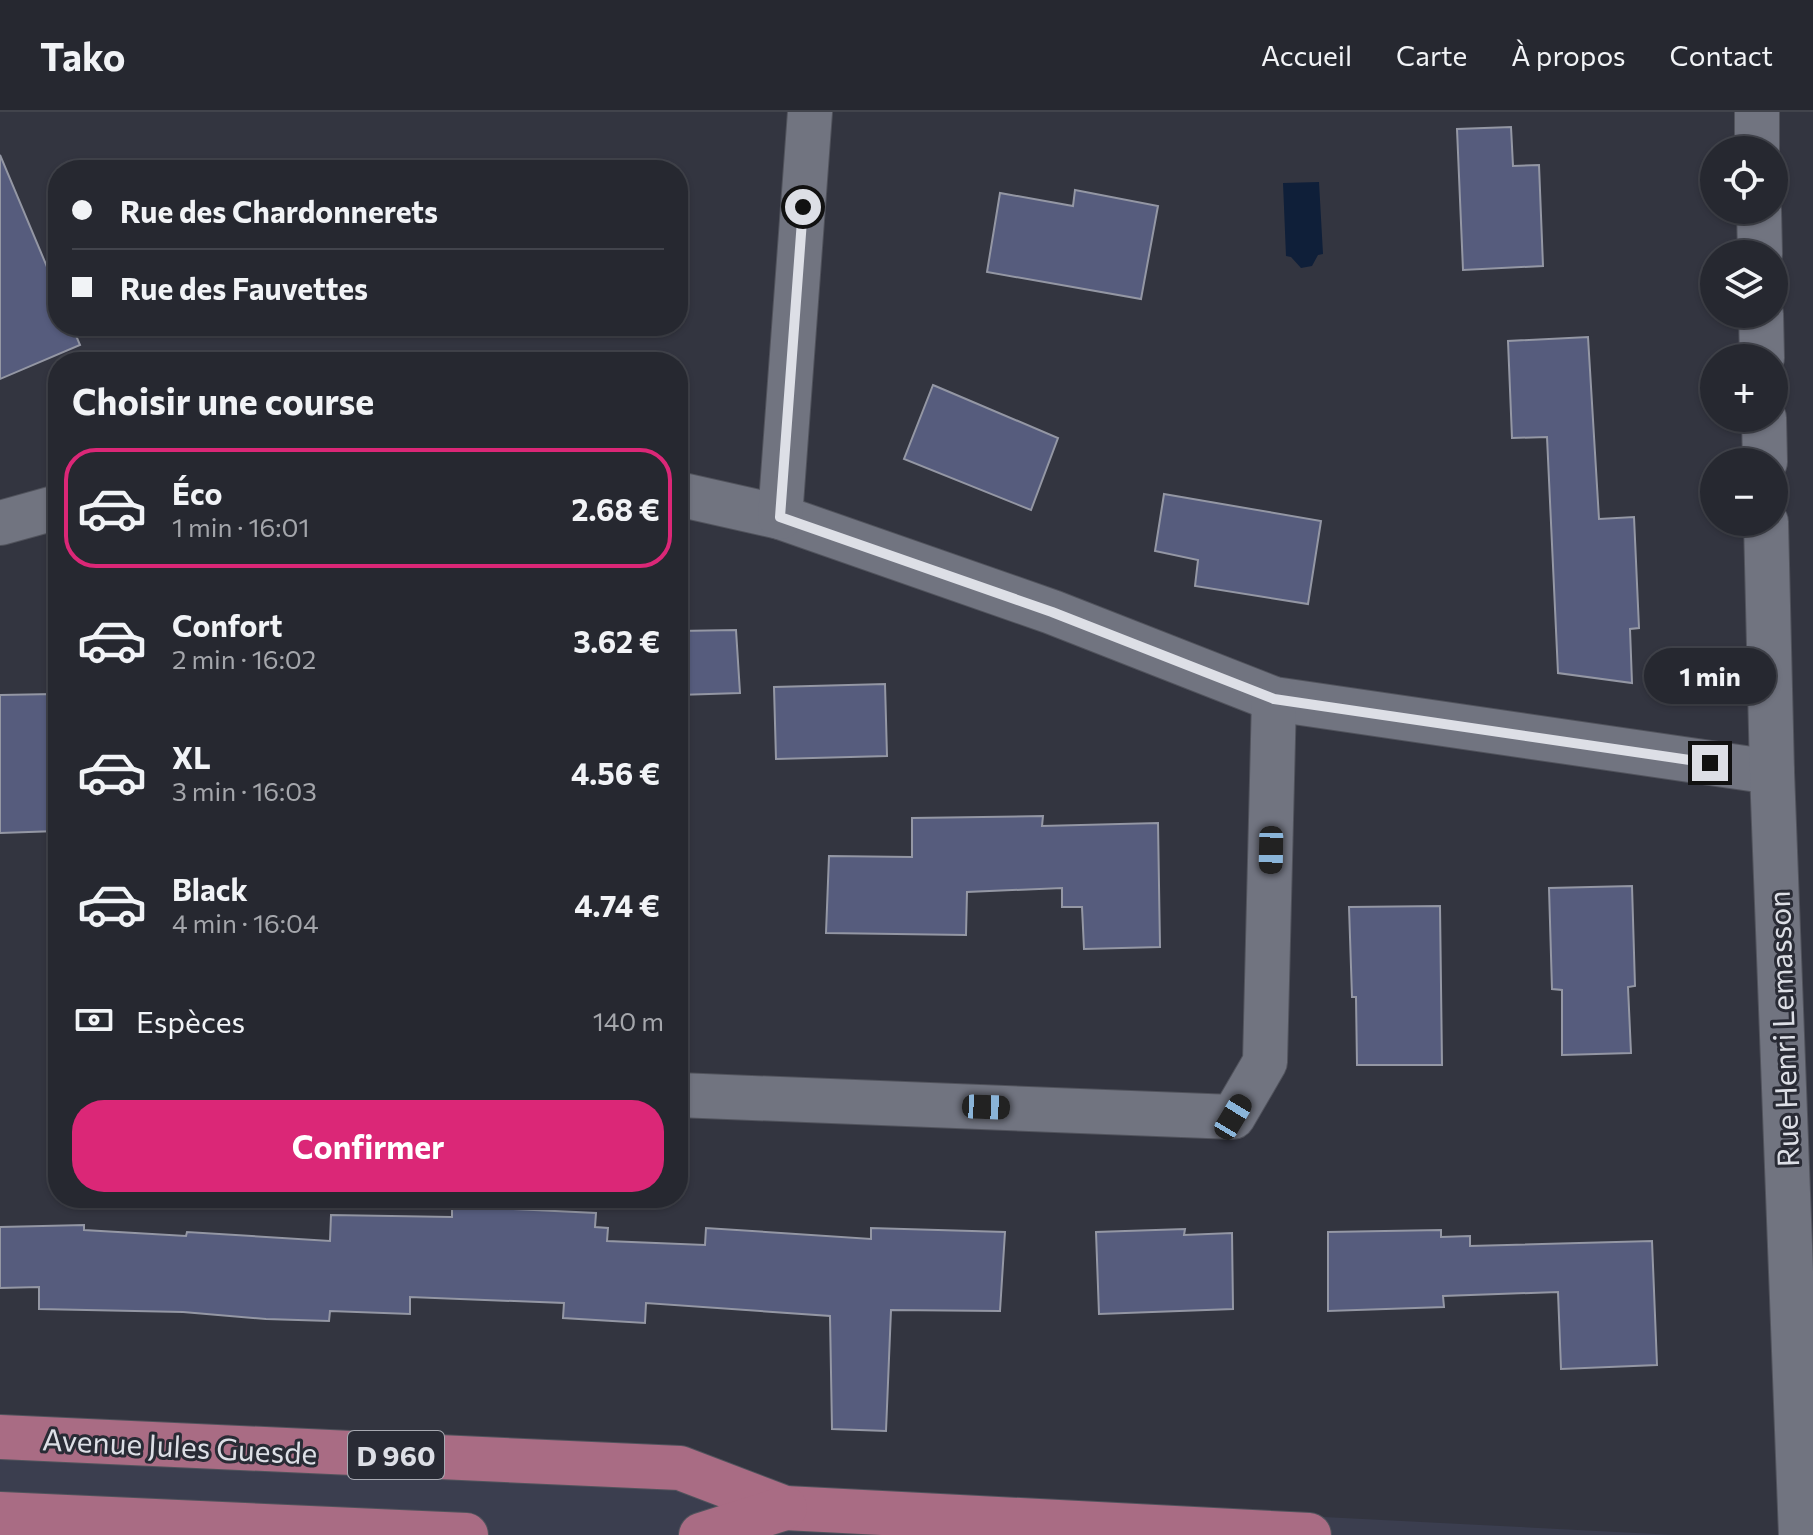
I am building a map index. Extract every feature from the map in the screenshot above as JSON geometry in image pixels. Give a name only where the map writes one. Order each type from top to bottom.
[{"type":"main road","name":"Avenue Jules Guesde","points":[[0,1437],[680,1468],[785,1508],[1309,1535]]},
{"type":"main road","name":"Avenue Jules Guesde","points":[[701,1535],[785,1508]]},
{"type":"main road","points":[[0,1514],[466,1535]]},
{"type":"street","points":[[780,517],[810,112]]},
{"type":"street","points":[[1757,112],[1757,136]]},
{"type":"street","points":[[688,496],[780,517],[1052,612],[1274,699],[1772,772]]},
{"type":"street","points":[[0,523],[48,510]]},
{"type":"street","name":"Rue Henri Lemasson","points":[[1766,536],[1772,772],[1801,1210],[1801,1535]]},
{"type":"street","points":[[688,1095],[1233,1117],[1265,1062],[1274,699]]},
{"type":"shaded area","points":[[0,1449],[1675,1535],[0,1535]]},
{"type":"water","points":[[1319,182],[1323,254],[1318,255],[1312,266],[1301,268],[1286,256],[1283,183]]},
{"type":"building","points":[[1511,127],[1513,166],[1539,165],[1543,266],[1463,270],[1457,129]]},
{"type":"building","points":[[0,155],[48,269],[48,336],[76,336],[80,345],[64,352],[48,352],[48,359],[0,379]]},
{"type":"building","points":[[1075,190],[1158,206],[1141,299],[987,272],[1000,193],[1073,206]]},
{"type":"building","points":[[1588,337],[1599,519],[1634,517],[1639,628],[1630,629],[1632,683],[1558,673],[1547,437],[1512,438],[1508,341]]},
{"type":"building","points":[[933,385],[1058,438],[1031,510],[904,459]]},
{"type":"building","points":[[1164,494],[1321,521],[1308,604],[1195,586],[1198,560],[1155,551]]},
{"type":"building","points":[[736,630],[740,693],[688,695],[688,631]]},
{"type":"building","points":[[885,684],[887,756],[776,759],[774,687]]},
{"type":"building","points":[[48,694],[48,831],[0,833],[0,695]]},
{"type":"building","points":[[1043,816],[1042,826],[1158,823],[1160,947],[1084,949],[1082,907],[1062,907],[1062,888],[967,892],[966,935],[826,933],[829,856],[912,857],[912,818]]},
{"type":"building","points":[[1632,886],[1635,986],[1628,987],[1631,1053],[1562,1055],[1562,990],[1552,989],[1549,888]]},
{"type":"building","points":[[1440,906],[1442,1065],[1357,1065],[1356,997],[1352,997],[1349,907]]},
{"type":"building","points":[[452,1208],[596,1213],[595,1227],[608,1228],[607,1241],[705,1245],[706,1228],[871,1239],[871,1228],[1005,1232],[1000,1311],[891,1310],[886,1431],[832,1429],[830,1316],[646,1303],[645,1323],[563,1318],[564,1303],[410,1297],[410,1314],[330,1311],[329,1321],[266,1319],[183,1312],[39,1309],[39,1287],[0,1288],[0,1227],[84,1225],[84,1230],[186,1236],[187,1232],[330,1241],[331,1215],[452,1217]]},
{"type":"building","points":[[1185,1229],[1184,1235],[1232,1233],[1233,1309],[1099,1314],[1096,1232]]},
{"type":"building","points":[[1441,1230],[1441,1237],[1470,1236],[1470,1246],[1652,1241],[1657,1365],[1561,1369],[1558,1292],[1443,1296],[1444,1307],[1328,1311],[1328,1232]]},
{"type":"route","points":[[803,207],[780,517],[1052,612],[1274,699],[1710,763]]}]
